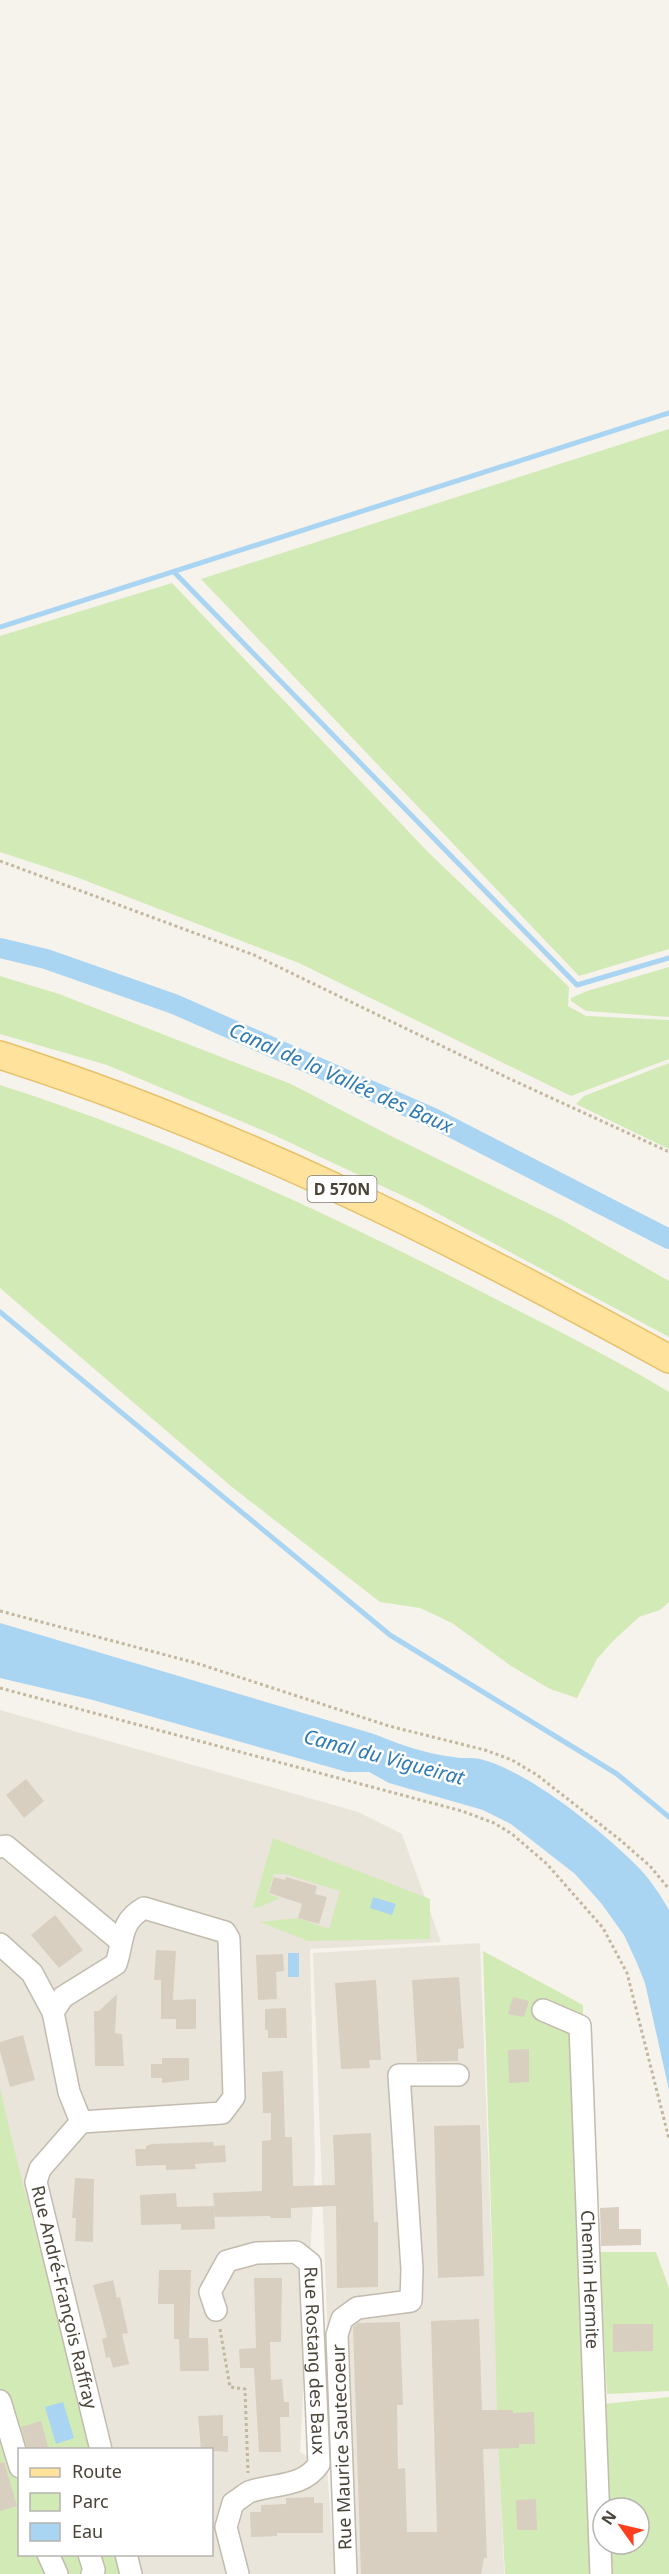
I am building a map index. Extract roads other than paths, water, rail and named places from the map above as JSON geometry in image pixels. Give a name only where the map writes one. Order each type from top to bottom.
[{"type":"main road","name":"D 570N","points":[[0,1055],[82,1081],[198,1125],[330,1184],[529,1282],[669,1359]]},
{"type":"street","points":[[0,1847],[6,1846],[120,1941]]},
{"type":"street","points":[[0,1944],[32,1973],[53,2012],[69,2092],[81,2122],[222,2113],[234,2097],[229,1939],[225,1932],[144,1908],[131,1915],[120,1941],[120,1954],[116,1964],[63,1997],[53,2012]]},
{"type":"street","name":"Chemin Hermite","points":[[543,2010],[580,2026],[601,2574]]},
{"type":"street","name":"Rue Maurice Sautecoeur","points":[[346,2574],[337,2335],[342,2319],[357,2308],[411,2301],[412,2269],[399,2075],[459,2075]]},
{"type":"street","name":"Rue André-François Raffray","points":[[81,2122],[40,2169],[36,2182],[101,2448]]},
{"type":"street","name":"Rue Rostang des Baux","points":[[216,2310],[210,2292],[227,2261],[256,2253],[296,2252],[310,2263],[319,2464],[312,2475],[285,2485],[249,2492],[233,2503],[226,2527],[238,2574]]},
{"type":"street","points":[[0,2401],[18,2460]]},
{"type":"street","points":[[49,2556],[57,2574]]},
{"type":"street","points":[[90,2556],[94,2570],[92,2574]]},
{"type":"street","points":[[126,2556],[131,2574]]},
{"type":"water","name":"Canal du Vigueirat","points":[[0,1623],[374,1734],[423,1751],[456,1758],[480,1759],[499,1765],[543,1789],[587,1822],[640,1869],[669,1910],[669,2090],[645,1983],[624,1935],[601,1903],[575,1874],[511,1824],[483,1810],[389,1783],[369,1772],[347,1772],[93,1700],[0,1678]]},
{"type":"water","points":[[373,1897],[396,1904],[392,1915],[370,1908]]},
{"type":"water","points":[[288,1953],[299,1953],[299,1977],[288,1977]]},
{"type":"water","points":[[63,2402],[74,2438],[56,2444],[45,2407]]},
{"type":"waterway","points":[[0,627],[669,413]]},
{"type":"waterway","points":[[174,572],[577,985],[669,958]]},
{"type":"waterway","name":"Canal de la Vallée des Baux","points":[[0,948],[46,959],[174,1004],[433,1118],[669,1239]]},
{"type":"waterway","points":[[0,1312],[390,1635],[617,1774],[669,1817]]}]
